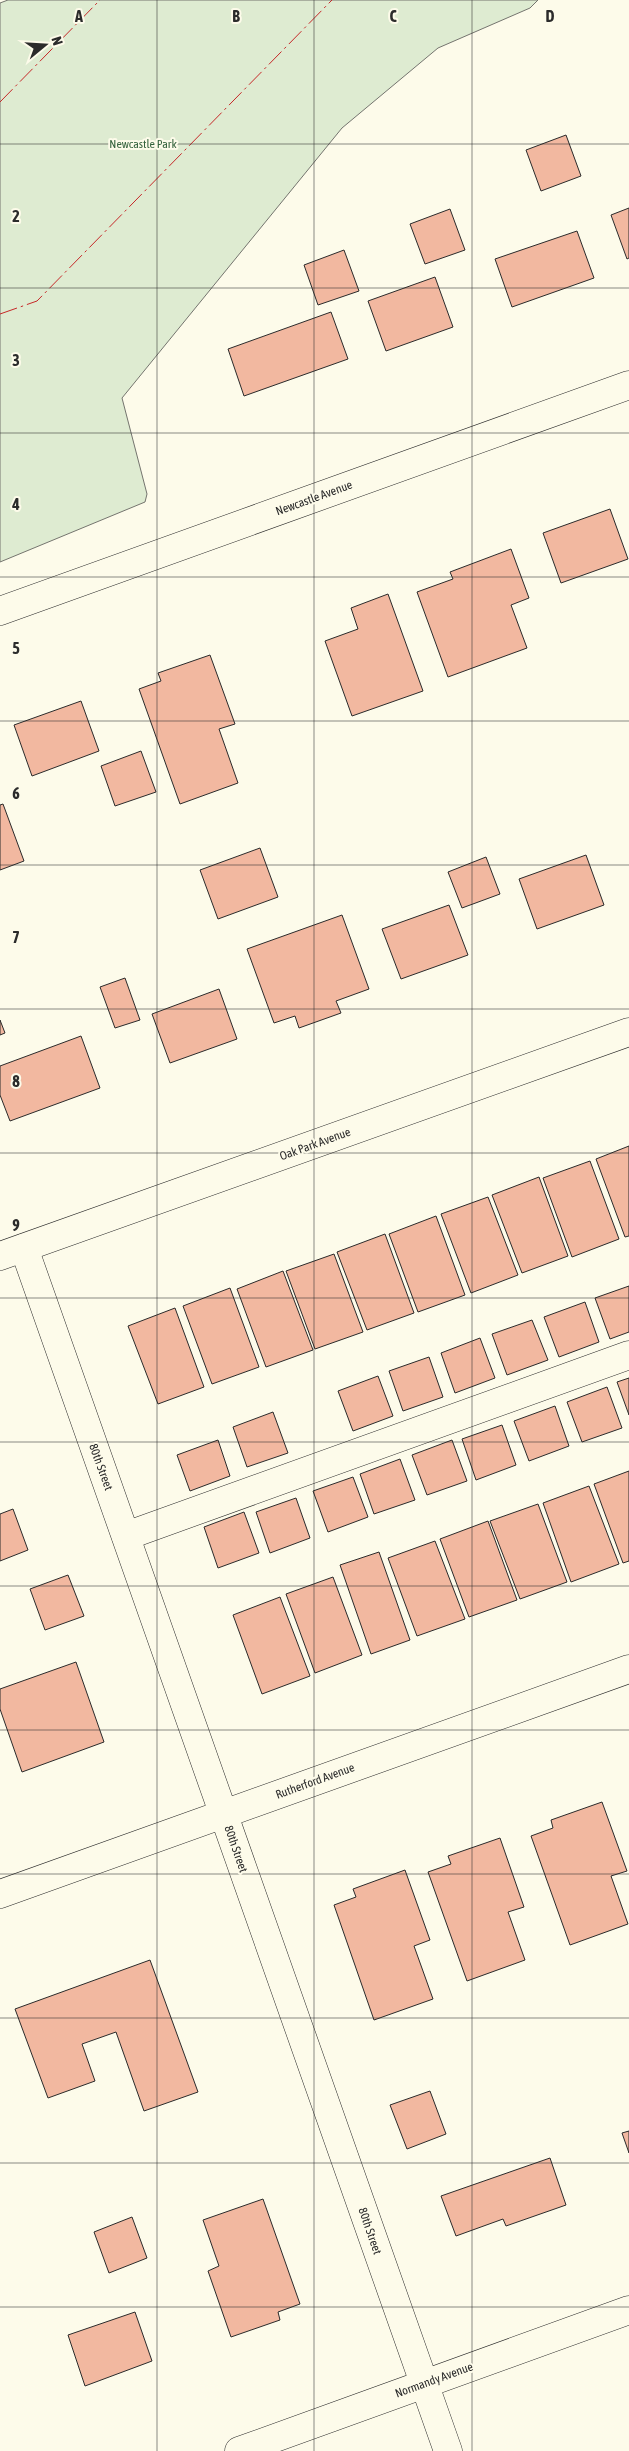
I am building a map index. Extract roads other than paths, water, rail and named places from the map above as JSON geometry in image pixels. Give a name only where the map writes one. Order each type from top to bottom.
[{"type":"street","name":"Newcastle Avenue","points":[[0,611],[629,385]]},
{"type":"street","name":"Oak Park Avenue","points":[[12,1252],[629,1032]]},
{"type":"street","name":"80th Street","points":[[12,1252],[126,1536],[448,2451]]},
{"type":"street","points":[[126,1536],[629,1356]]},
{"type":"street","name":"Rutherford Avenue","points":[[0,1894],[629,1669]]},
{"type":"street","name":"Normandy Avenue","points":[[240,2451],[629,2310]]},
{"type":"park label","name":"Newcastle Park","points":[[143,144]]}]
